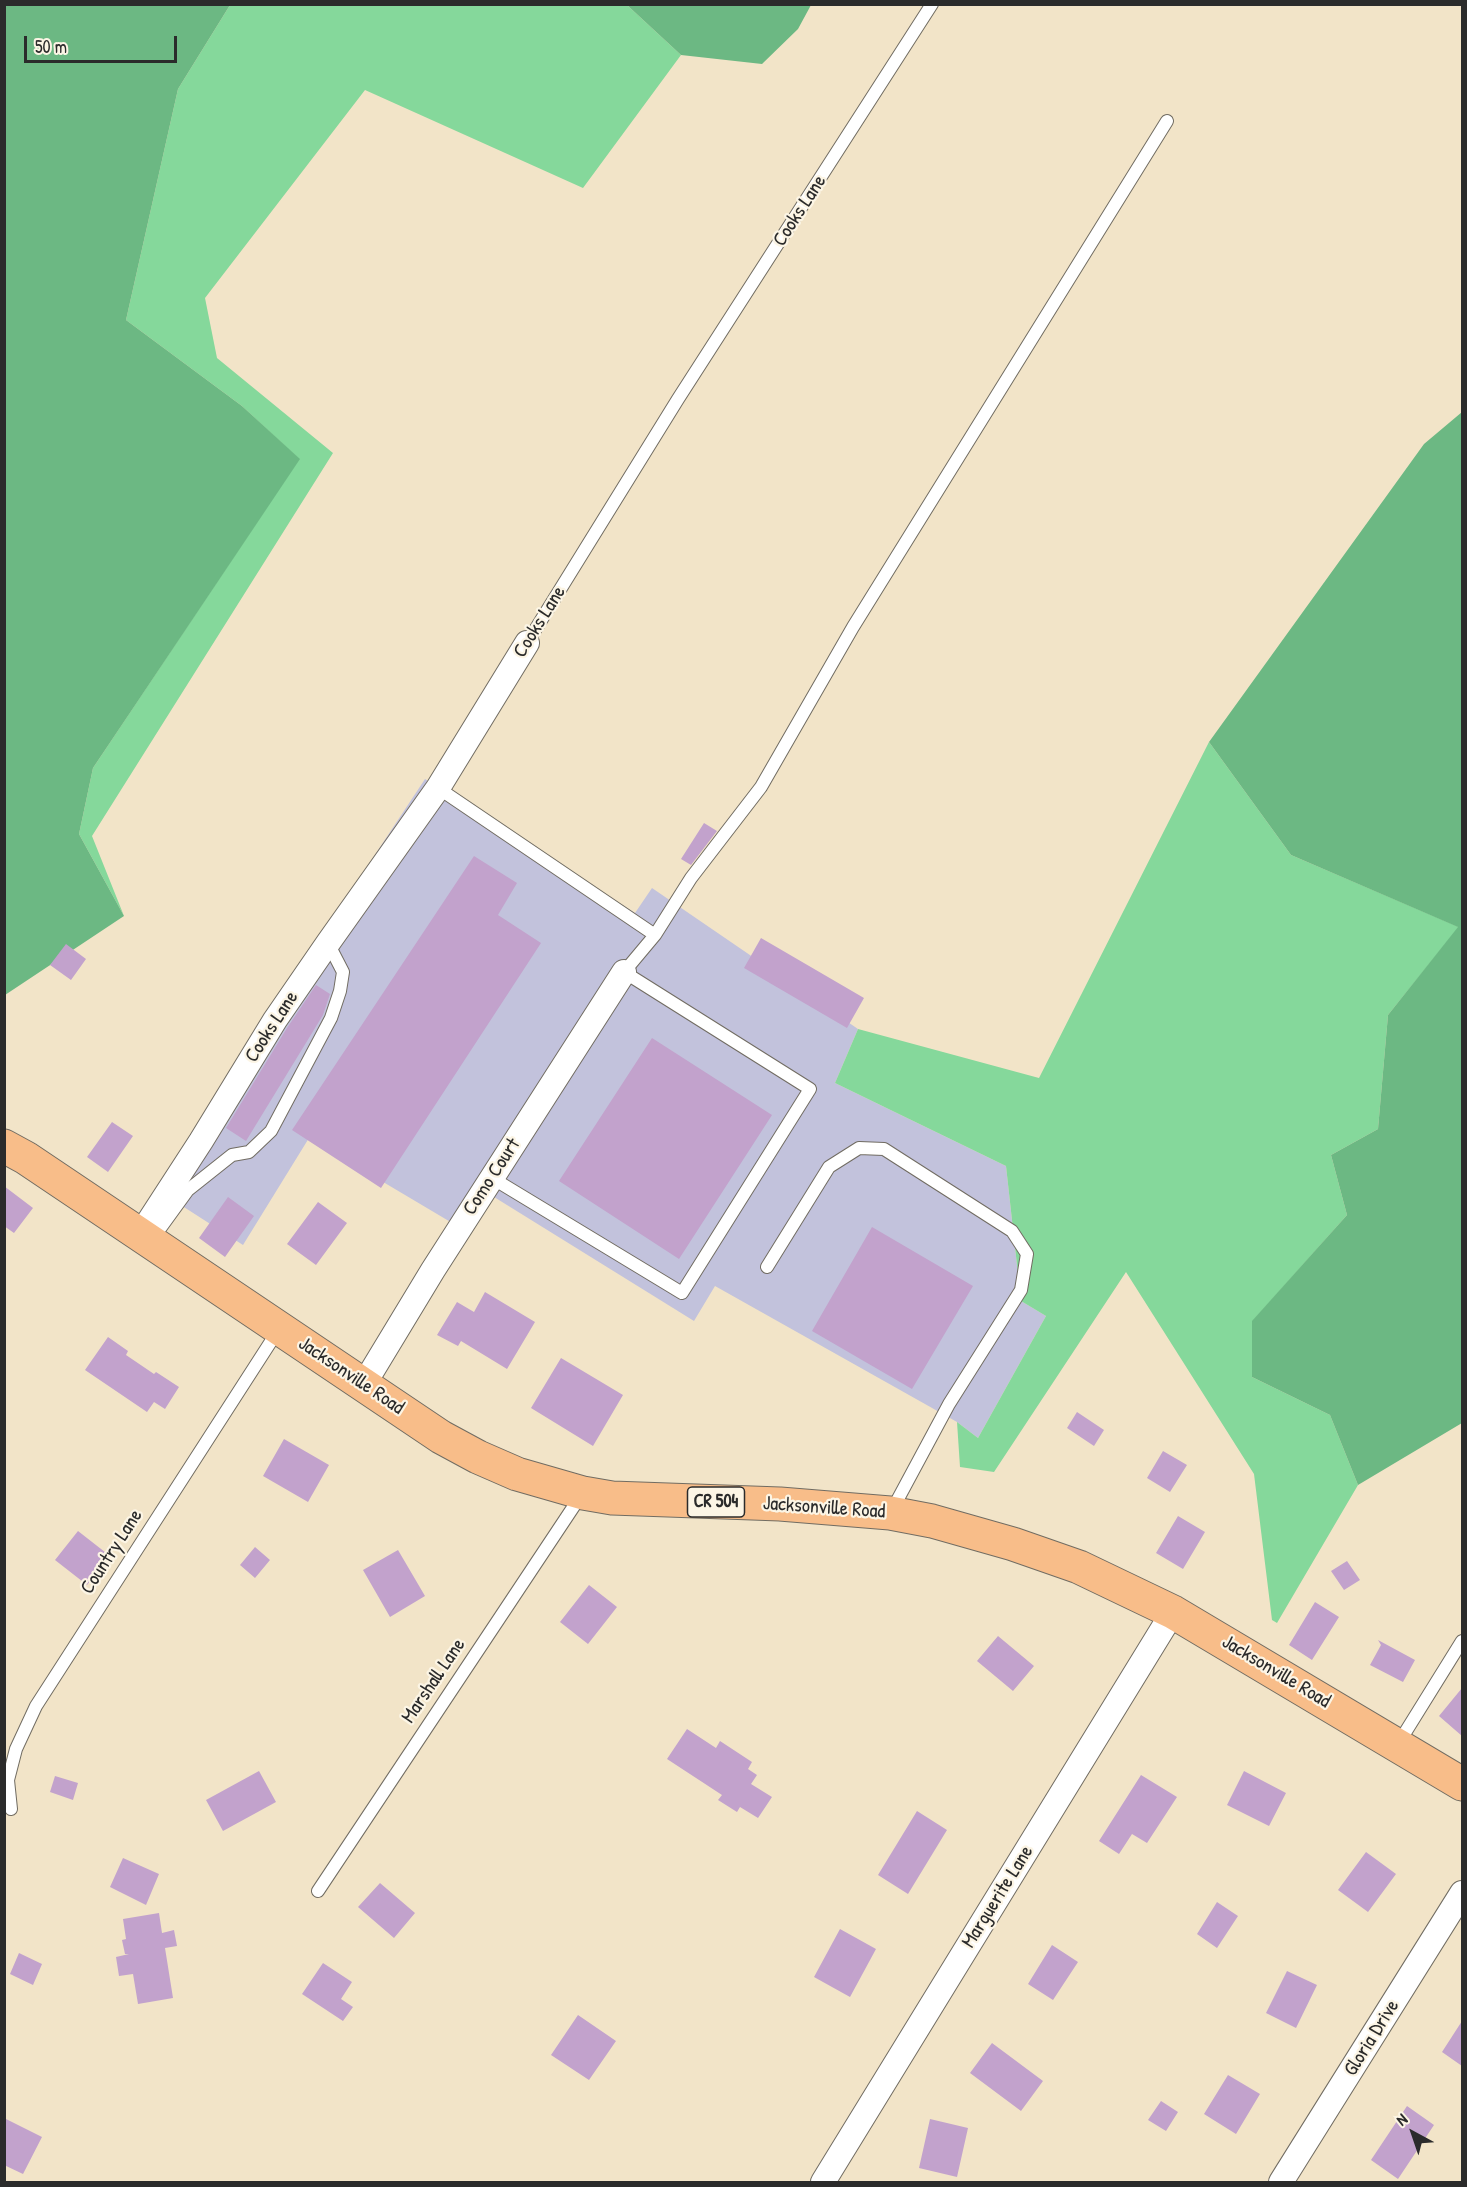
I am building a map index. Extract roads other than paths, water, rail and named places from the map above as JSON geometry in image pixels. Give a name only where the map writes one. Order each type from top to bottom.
[{"type":"main road","name":"Jacksonville Road","points":[[4,1146],[27,1158],[441,1437],[478,1457],[517,1474],[612,1498],[780,1504],[890,1513],[932,1521],[1024,1548],[1079,1567],[1173,1612],[1462,1784]]},
{"type":"street","name":"Cooks Lane","points":[[145,1238],[275,1020],[438,788],[527,643]]},
{"type":"street","name":"Como Court","points":[[364,1384],[624,972]]},
{"type":"street","name":"Marguerite Lane","points":[[823,2182],[1173,1612]]},
{"type":"street","name":"Gloria Drive","points":[[1281,2182],[1462,1893]]},
{"type":"lane","name":"Cooks Lane","points":[[527,643],[678,399],[932,4]]},
{"type":"lane","points":[[492,1178],[682,1293],[810,1089],[624,972],[655,935],[691,878],[761,787],[853,627],[1167,121]]},
{"type":"lane","points":[[438,788],[655,935]]},
{"type":"lane","points":[[145,1238],[188,1190],[232,1155],[249,1152],[271,1131],[331,1018],[340,991],[343,972],[328,943]]},
{"type":"lane","points":[[767,1267],[829,1167],[859,1148],[884,1149],[1012,1231],[1027,1254],[1021,1290],[949,1404],[890,1513]]},
{"type":"lane","name":"Country Lane","points":[[11,1809],[8,1780],[16,1749],[36,1706],[279,1328]]},
{"type":"lane","name":"Marshall Lane","points":[[318,1891],[583,1492]]},
{"type":"lane","points":[[1398,1745],[1462,1641]]}]
